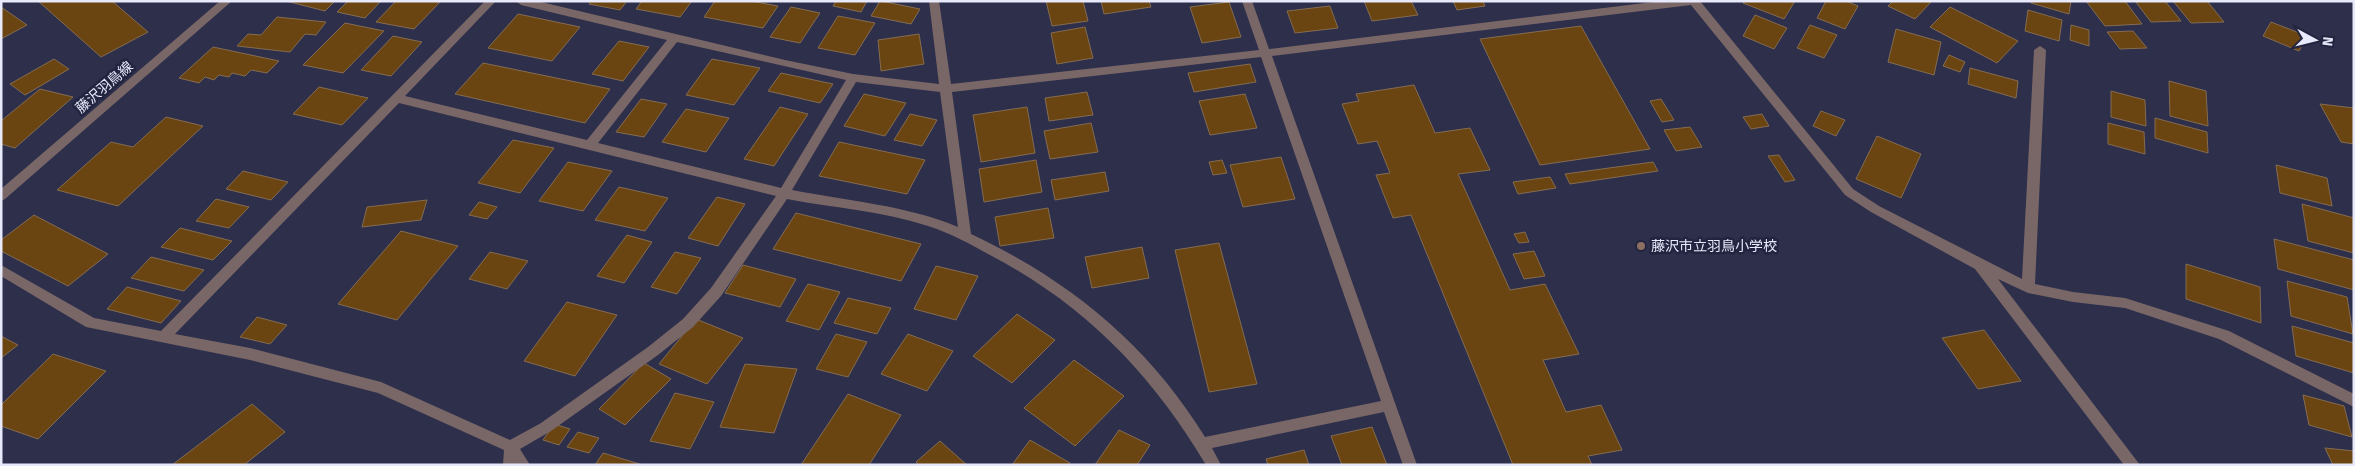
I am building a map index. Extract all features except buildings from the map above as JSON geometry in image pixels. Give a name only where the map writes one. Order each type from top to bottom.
[{"type":"street","name":"藤沢羽鳥線","points":[[1,196],[227,1]]},
{"type":"street","points":[[163,338],[491,1]]},
{"type":"street","points":[[521,1],[853,78],[945,89],[1265,53],[1693,1],[1849,192],[1875,209],[1980,266],[2028,288],[2073,297],[2125,303],[2224,335],[2354,401]]},
{"type":"street","points":[[934,1],[965,236]]},
{"type":"street","points":[[1247,1],[1410,465]]},
{"type":"street","points":[[590,144],[674,38]]},
{"type":"street","points":[[2028,288],[2040,50]]},
{"type":"street","points":[[511,447],[546,427],[653,351],[688,323],[716,292],[784,194],[853,78]]},
{"type":"street","points":[[397,98],[590,144],[784,194],[923,219],[965,236],[1022,263],[1087,308],[1146,366],[1203,444],[1214,465]]},
{"type":"street","points":[[1980,266],[2133,465]]},
{"type":"street","points":[[1,270],[91,323],[250,354],[381,388],[511,447],[523,465]]},
{"type":"street","points":[[1203,444],[1389,405]]},
{"type":"street","points":[[510,465],[511,447]]},
{"type":"place","name":"藤沢市立羽鳥小学校","points":[[1641,246]]}]
